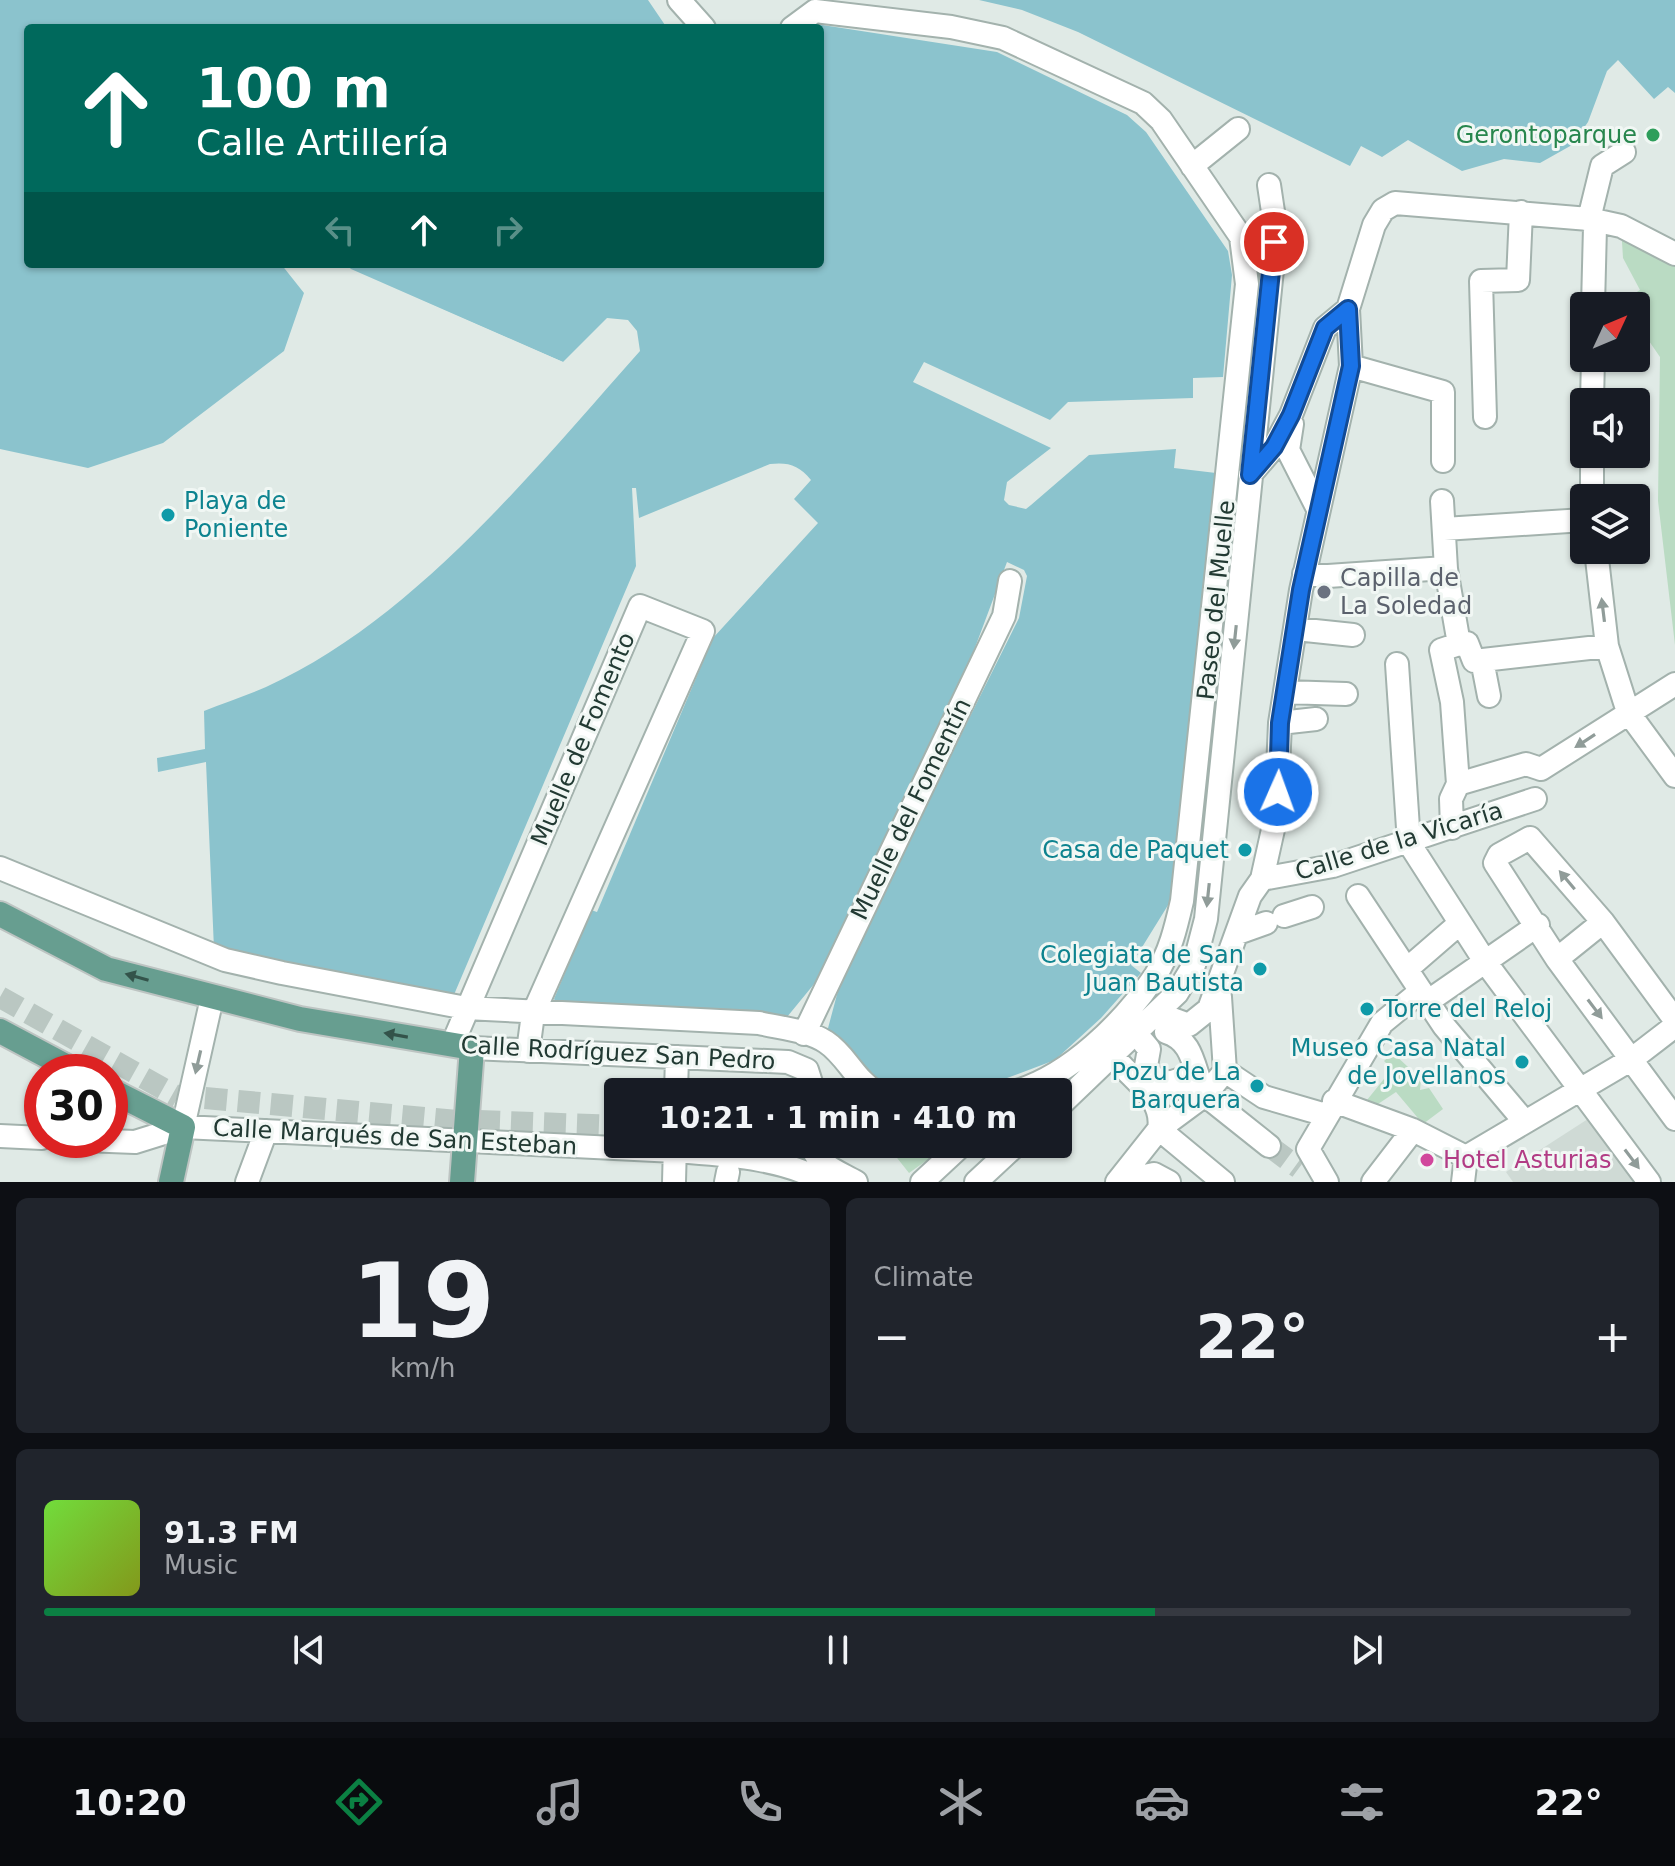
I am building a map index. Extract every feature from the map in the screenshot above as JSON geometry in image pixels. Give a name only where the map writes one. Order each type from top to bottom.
[{"type":"main road","name":"Calle Rodríguez San Pedro","points":[[0,914],[106,969],[300,1019],[462,1047]]},
{"type":"main road","points":[[0,1031],[43,1054]]},
{"type":"main road","points":[[462,1047],[462,1182]]},
{"type":"main road","name":"Calle Marqués de San Esteban","points":[[128,1099],[183,1127]]},
{"type":"main road","points":[[171,1182],[183,1127]]},
{"type":"street","points":[[672,0],[693,24]]},
{"type":"street","points":[[679,0],[700,24]]},
{"type":"street","name":"Paseo del Muelle","points":[[797,24],[815,11],[951,27],[1003,38],[1143,103],[1161,120],[1241,237],[1247,284],[1182,901],[1173,940],[1155,975],[1121,1017],[1065,1068],[1045,1078]]},
{"type":"street","points":[[1192,166],[1238,129]]},
{"type":"street","points":[[1589,219],[1602,166],[1624,152]]},
{"type":"street","points":[[1072,1096],[1163,1023],[1189,977],[1206,919],[1273,260],[1275,225],[1269,185]]},
{"type":"street","points":[[1163,1023],[1189,1025],[1201,1019],[1215,996],[1250,896],[1262,879],[1276,816],[1280,723],[1304,574],[1351,366],[1348,309],[1374,225],[1383,210],[1395,203],[1589,219],[1621,226],[1675,254]]},
{"type":"street","points":[[1485,417],[1481,281],[1518,280],[1521,212]]},
{"type":"street","points":[[1589,219],[1595,227],[1593,292]]},
{"type":"street","points":[[1250,475],[1274,447],[1291,415],[1325,328],[1348,309]]},
{"type":"street","points":[[1351,366],[1443,392],[1443,461]]},
{"type":"street","points":[[1291,415],[1293,429],[1288,450],[1317,507]]},
{"type":"street","points":[[1442,501],[1444,529],[1438,569],[1465,651],[1489,696]]},
{"type":"street","points":[[1444,529],[1570,521]]},
{"type":"street","points":[[1598,564],[1607,646],[1628,712],[1675,776]]},
{"type":"street","points":[[1304,574],[1328,576],[1438,569]]},
{"type":"street","name":"Muelle del Fomentín","points":[[794,1031],[1004,616],[1010,581]]},
{"type":"street","name":"Muelle de Fomento","points":[[462,1047],[466,1008],[640,606],[703,631],[533,1014],[528,1051]]},
{"type":"street","points":[[1296,629],[1353,635]]},
{"type":"street","points":[[1452,828],[1451,799],[1458,784],[1452,702],[1441,650],[1607,646]]},
{"type":"street","points":[[1397,664],[1409,843],[1486,963],[1649,1182]]},
{"type":"street","points":[[1466,1157],[1632,1059],[1675,1023],[1603,922],[1530,838],[1541,769],[1675,684]]},
{"type":"street","points":[[1285,692],[1346,694]]},
{"type":"street","points":[[1280,723],[1316,719]]},
{"type":"street","points":[[1458,784],[1526,764],[1541,769]]},
{"type":"street","name":"Calle de la Vicaría","points":[[1262,879],[1333,866],[1535,799]]},
{"type":"street","points":[[1530,838],[1499,855],[1495,863],[1538,925],[1557,959],[1675,1119]]},
{"type":"street","points":[[0,868],[202,963],[282,973],[466,1008],[533,1014],[759,1023],[828,1043],[862,1078]]},
{"type":"street","points":[[1358,896],[1424,997],[1525,1122]]},
{"type":"street","points":[[1238,933],[1312,907]]},
{"type":"street","points":[[1557,959],[1603,922]]},
{"type":"street","points":[[1407,969],[1459,924]]},
{"type":"street","points":[[1304,1161],[1330,1108],[1382,1023],[1486,963],[1538,925]]},
{"type":"street","points":[[1117,1182],[1159,1129],[1205,1095],[1225,1071],[1220,997]]},
{"type":"street","points":[[128,1142],[183,1127],[212,998]]},
{"type":"street","points":[[1163,1023],[1178,1036],[1187,1063],[1205,1095],[1269,1146]]},
{"type":"street","points":[[1144,1043],[1149,1049],[1146,1066],[1148,1083],[1157,1109],[1159,1129],[1223,1182]]},
{"type":"street","name":"Calle Rodríguez San Pedro","points":[[462,1047],[788,1062],[807,1070],[809,1078]]},
{"type":"street","points":[[676,1078],[677,1057]]},
{"type":"street","points":[[1187,1063],[1225,1071],[1264,1097],[1330,1108],[1413,1130],[1466,1157]]},
{"type":"street","points":[[1122,1066],[1148,1083],[1165,1083],[1187,1063]]},
{"type":"street","name":"Calle Marqués de San Esteban","points":[[183,1127],[266,1131],[461,1127],[604,1140]]},
{"type":"street","points":[[1373,1182],[1413,1130]]},
{"type":"street","points":[[247,1182],[266,1131]]},
{"type":"street","points":[[0,1136],[24,1137]]},
{"type":"street","points":[[1463,1182],[1466,1157]]},
{"type":"street","points":[[674,1182],[675,1158]]},
{"type":"street","name":"Calle Marqués de San Esteban","points":[[702,1158],[731,1170],[806,1172],[825,1182]]},
{"type":"street","points":[[817,1158],[856,1182]]},
{"type":"street","points":[[922,1182],[948,1158]]},
{"type":"street","points":[[976,1182],[989,1174],[1004,1158]]},
{"type":"street","points":[[1304,1161],[1318,1182]]},
{"type":"street","points":[[1304,1161],[1327,1182]]},
{"type":"street","points":[[960,1182],[989,1174]]},
{"type":"street","points":[[1117,1182],[1154,1174],[1169,1182]]},
{"type":"shaded area","points":[[1591,1117],[1636,1182],[1513,1182],[1506,1172]]},
{"type":"green space","points":[[1621,226],[1675,254],[1675,645],[1658,501],[1660,357],[1650,342],[1650,292],[1637,292],[1640,290],[1623,258]]},
{"type":"green space","points":[[1393,1053],[1421,1079],[1420,1090],[1429,1088],[1443,1109],[1423,1124],[1396,1092],[1372,1108],[1363,1105],[1392,1069],[1384,1061]]},
{"type":"green space","points":[[897,1158],[930,1158],[909,1173]]},
{"type":"water","points":[[0,0],[648,0],[664,24],[24,24],[24,268],[284,268],[304,293],[284,351],[163,443],[88,468],[0,449]]},
{"type":"water","points":[[979,0],[1675,0],[1675,93],[1668,87],[1654,99],[1618,60],[1607,71],[1588,122],[1572,145],[1540,163],[1504,159],[1462,171],[1408,140],[1382,157],[1361,146],[1350,166],[1078,32],[1022,10]]},
{"type":"water","points":[[824,25],[997,52],[1127,115],[1146,132],[1228,251],[1232,275],[1223,377],[1193,378],[1193,398],[1068,402],[1050,420],[924,362],[913,382],[1051,448],[1007,482],[1004,500],[1009,505],[1026,509],[1089,455],[1176,449],[1174,468],[1216,473],[1170,902],[1131,965],[1141,973],[1101,1018],[1055,1060],[1007,1078],[868,1078],[827,1032],[843,972],[1019,618],[1027,576],[1024,570],[1007,562],[973,653],[819,978],[787,1017],[561,1009],[554,999],[591,910],[597,912],[713,638],[818,523],[794,499],[811,480],[798,468],[782,464],[770,464],[639,518],[636,488],[632,488],[636,566],[453,997],[214,949],[206,762],[158,772],[157,758],[205,749],[204,711],[266,687],[320,658],[372,623],[421,583],[514,492],[640,351],[637,331],[628,320],[607,318],[563,362],[350,268],[824,268]]},
{"type":"pier","points":[[345,268],[563,362],[561,366],[349,273]]},
{"type":"tunnel","points":[[0,997],[178,1097]]},
{"type":"tunnel","points":[[205,1098],[457,1121]]},
{"type":"tunnel","points":[[478,1121],[604,1126]]},
{"type":"tunnel","points":[[1269,1146],[1299,1168]]},
{"type":"place","name":"Gerontoparque","points":[[1653,135]]},
{"type":"place","name":"Playa de Poniente","points":[[168,515]]},
{"type":"place","name":"Capilla de La Soledad","points":[[1324,592]]},
{"type":"place","name":"Casa de Paquet","points":[[1245,850]]},
{"type":"place","name":"Colegiata de San Juan Bautista","points":[[1260,969]]},
{"type":"place","name":"Torre del Reloj","points":[[1367,1009]]},
{"type":"place","name":"Museo Casa Natal de Jovellanos","points":[[1522,1062]]},
{"type":"place","name":"Pozu de La Barquera","points":[[1257,1086]]},
{"type":"place","name":"Hotel Asturias","points":[[1427,1160]]},
{"type":"route","points":[[1274,242],[1250,475],[1274,447],[1291,415],[1325,328],[1348,309],[1352,353],[1301,590],[1280,723],[1278,792]]}]
